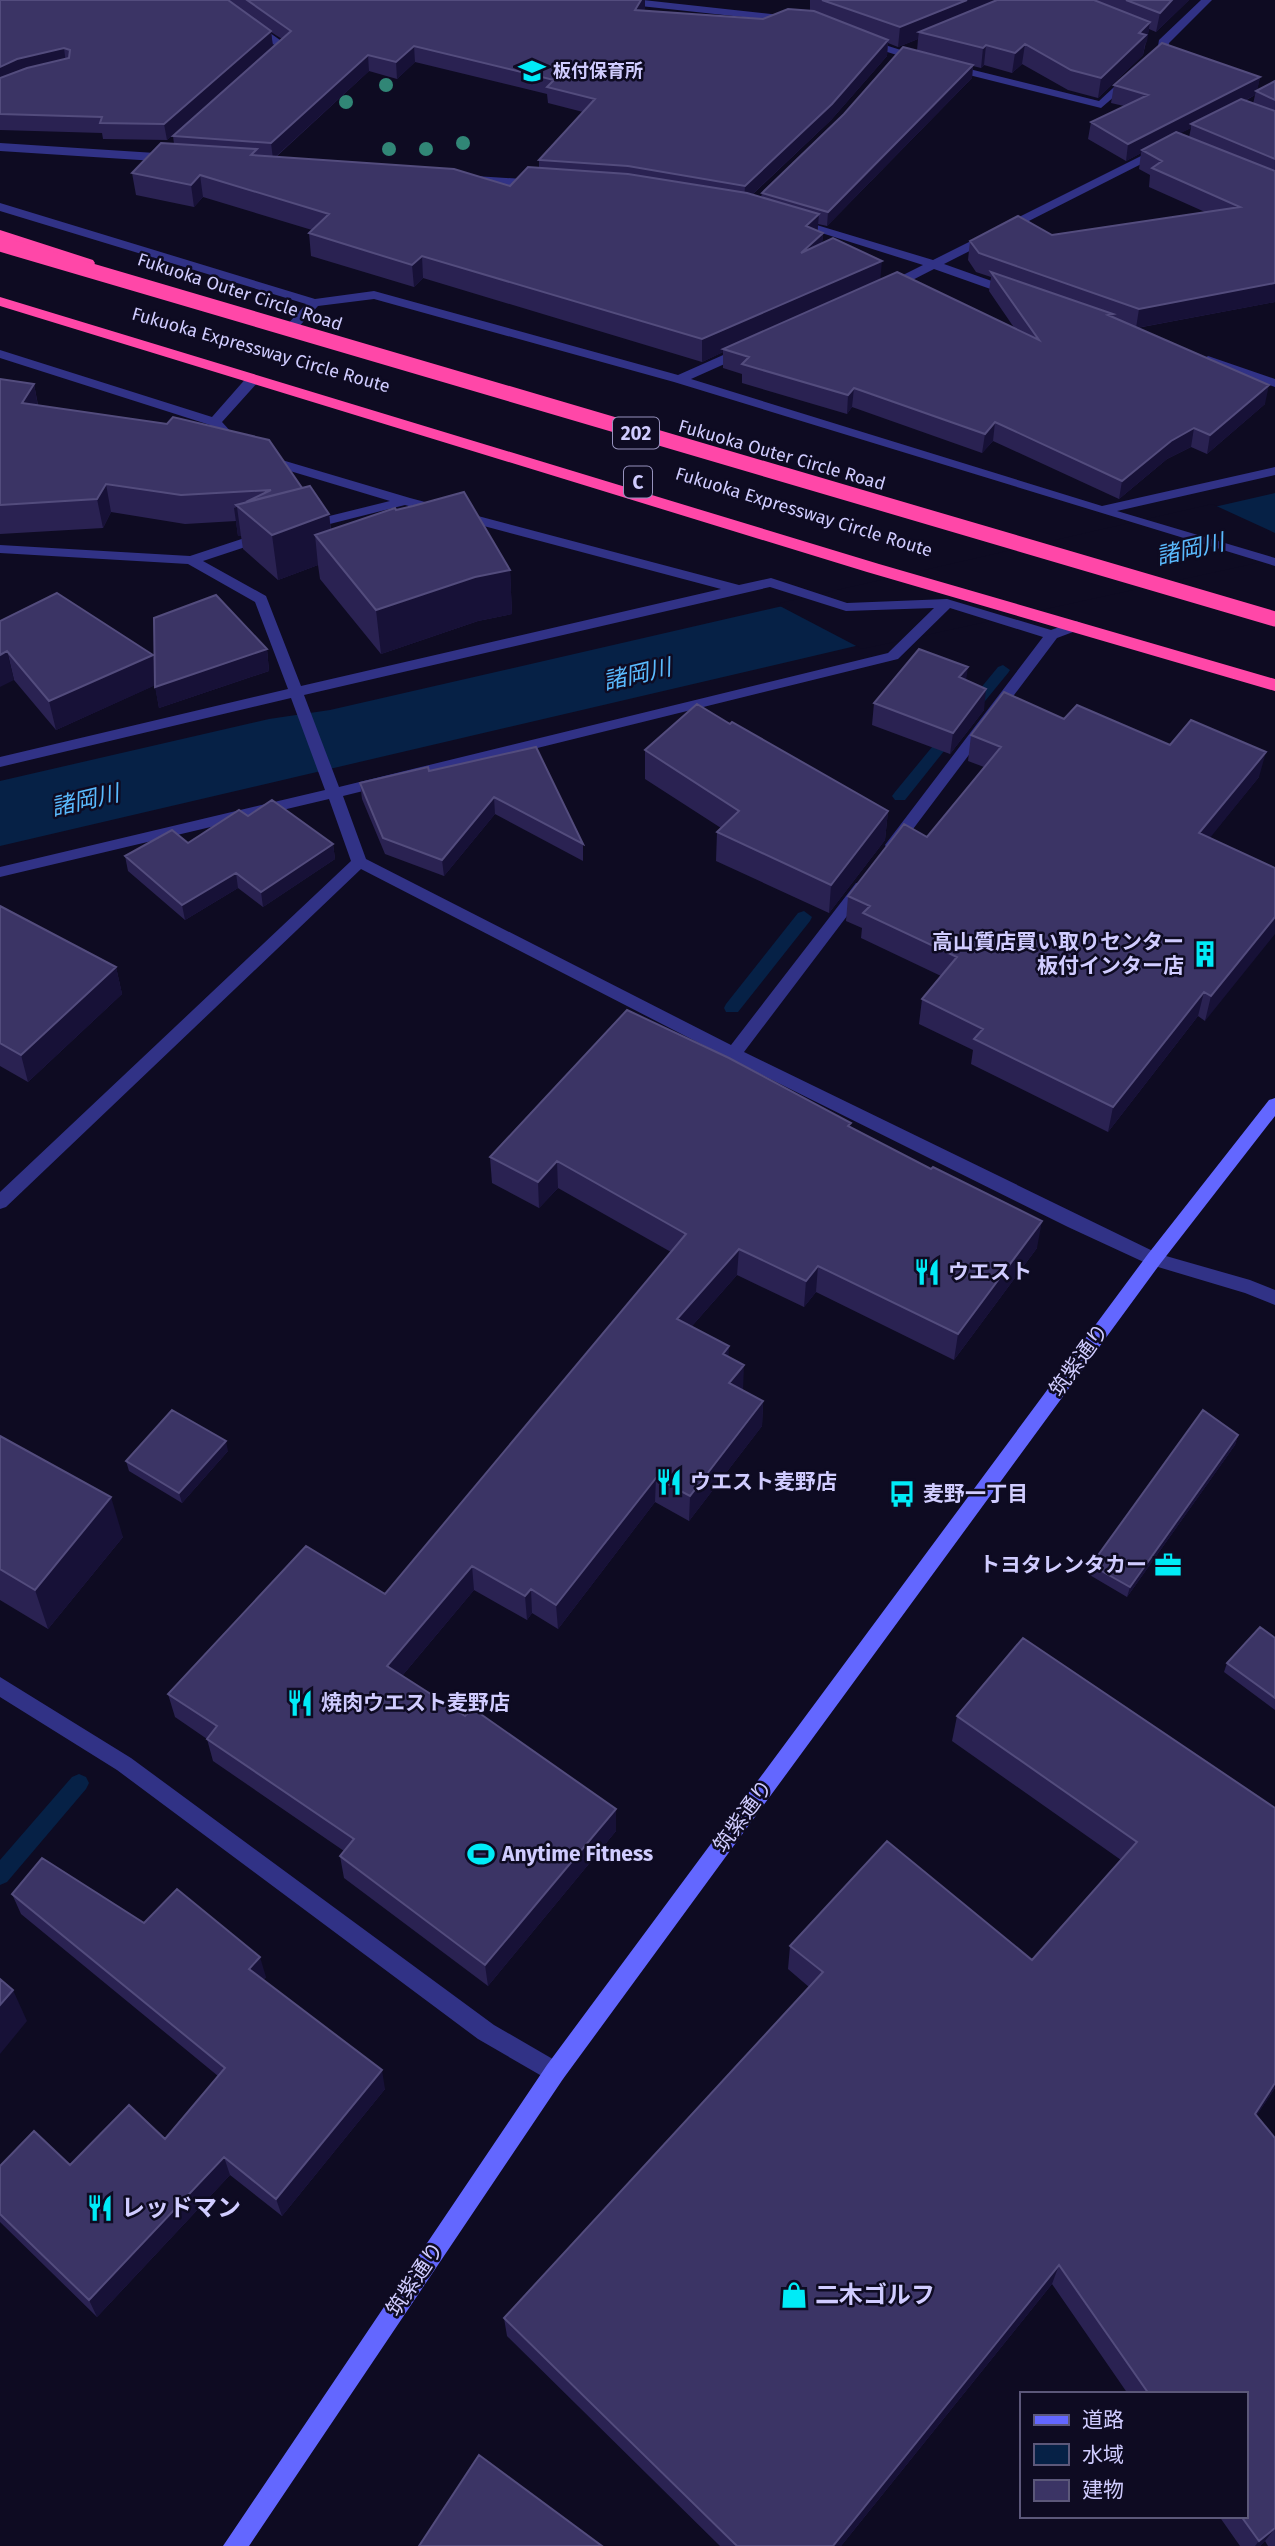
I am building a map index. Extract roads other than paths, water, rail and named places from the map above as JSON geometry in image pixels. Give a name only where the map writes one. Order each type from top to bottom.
[{"type":"highway","name":"Fukuoka Outer Circle Road","points":[[0,234],[289,330],[633,433],[936,518],[1275,620]]},
{"type":"highway","name":"Fukuoka Expressway Circle Route","points":[[0,244],[1275,620]]},
{"type":"highway","name":"Fukuoka Expressway Circle Route","points":[[0,293],[1275,671]]},
{"type":"highway","points":[[0,301],[873,568],[1275,685]]},
{"type":"street","points":[[216,0],[284,47],[263,65]]},
{"type":"street","points":[[612,0],[803,21]]},
{"type":"street","points":[[939,64],[1101,105],[1164,47],[1163,43],[1207,0]]},
{"type":"street","points":[[851,36],[925,61]]},
{"type":"street","points":[[1151,38],[1163,43]]},
{"type":"street","points":[[889,64],[898,54],[922,44]]},
{"type":"street","points":[[879,291],[1174,144]]},
{"type":"street","points":[[0,147],[185,159]]},
{"type":"street","points":[[158,157],[169,148]]},
{"type":"street","points":[[467,179],[548,184]]},
{"type":"street","points":[[0,207],[314,303],[374,295],[679,379],[1275,562]]},
{"type":"street","points":[[788,221],[933,265],[1025,297]]},
{"type":"street","points":[[289,330],[314,303]]},
{"type":"street","points":[[679,379],[754,346]]},
{"type":"street","points":[[0,354],[215,422],[242,452],[405,501],[741,590]]},
{"type":"street","points":[[1193,355],[1275,383]]},
{"type":"street","points":[[215,422],[253,379]]},
{"type":"street","points":[[1100,510],[1275,471]]},
{"type":"street","points":[[298,528],[405,501]]},
{"type":"street","points":[[0,549],[191,560],[232,545],[272,535]]},
{"type":"street","points":[[191,560],[261,599],[359,862],[734,1054],[1154,1259],[1250,1287],[1275,1298]]},
{"type":"street","points":[[0,762],[771,582],[846,607],[947,603],[1052,635]]},
{"type":"street","points":[[0,872],[893,656],[947,603]]},
{"type":"street","points":[[885,856],[1052,635],[1076,626]]},
{"type":"street","points":[[0,1202],[359,862]]},
{"type":"street","points":[[734,1054],[868,878]]},
{"type":"street","name":"筑紫通り","points":[[235,2546],[555,2072],[1154,1259],[1275,1104]]},
{"type":"street","points":[[0,1686],[124,1764],[486,2032],[555,2072]]},
{"type":"water","name":"諸岡川","points":[[1275,493],[1275,558],[860,645],[0,846],[0,781],[269,719],[330,710]]},
{"type":"waterway","points":[[971,709],[1003,670]]},
{"type":"waterway","points":[[900,796],[951,733]]},
{"type":"waterway","points":[[732,1008],[804,917]]},
{"type":"waterway","points":[[0,1875],[79,1783]]},
{"type":"place","name":"板付保育所","points":[[532,71]]},
{"type":"place","name":"高山質店買い取りセンター 板付インター店","points":[[1205,954]]},
{"type":"place","name":"ウエスト","points":[[927,1272]]},
{"type":"place","name":"ウエスト麦野店","points":[[669,1482]]},
{"type":"place","name":"麦野一丁目","points":[[902,1494]]},
{"type":"place","name":"トヨタレンタカー","points":[[1168,1565]]},
{"type":"place","name":"焼肉ウエスト麦野店","points":[[300,1703]]},
{"type":"place","name":"Anytime Fitness","points":[[481,1854]]},
{"type":"place","name":"レッドマン","points":[[100,2208]]},
{"type":"place","name":"二木ゴルフ","points":[[794,2295]]}]
